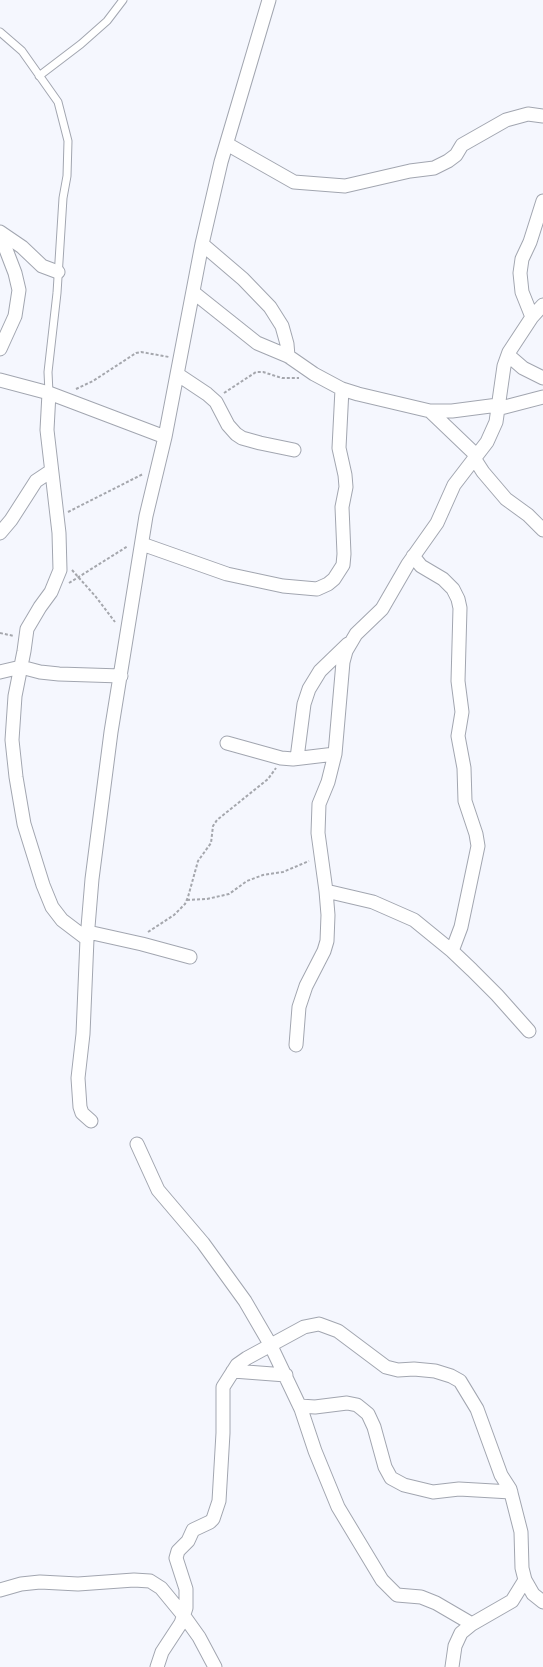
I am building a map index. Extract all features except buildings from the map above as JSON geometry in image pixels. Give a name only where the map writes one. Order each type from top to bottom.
[{"type":"street","points":[[91,1121],[82,1113],[78,1091],[83,1034],[92,879],[111,732],[142,541],[165,438],[202,244],[226,144],[269,0]]},
{"type":"street","points":[[226,144],[294,182],[345,186],[410,171],[434,168],[456,155],[462,145],[506,120],[527,114],[543,106]]},
{"type":"street","points":[[527,114],[543,116]]},
{"type":"street","points":[[532,317],[522,292],[520,272],[522,259],[543,201]]},
{"type":"street","points":[[0,233],[22,247],[42,266],[58,272]]},
{"type":"street","points":[[0,233],[16,273],[19,290],[15,316],[0,349]]},
{"type":"street","points":[[202,244],[243,279],[270,307],[282,326],[287,344],[288,356]]},
{"type":"street","points":[[193,292],[257,342],[288,356],[318,376],[342,389],[358,394],[430,411],[452,411],[498,407],[543,398]]},
{"type":"street","points":[[296,1045],[299,1007],[306,986],[324,951],[327,941],[328,915],[326,891],[318,833],[319,804],[328,782],[335,754],[343,662],[356,634],[382,609],[413,556],[437,522],[454,485],[487,442],[496,422],[504,366],[508,355],[532,317],[543,305]]},
{"type":"street","points":[[508,355],[523,368],[543,378]]},
{"type":"street","points":[[177,374],[216,402],[228,425],[242,438],[294,450]]},
{"type":"street","points":[[0,380],[54,395],[165,438]]},
{"type":"street","points":[[142,541],[227,574],[283,586],[316,588],[328,584],[334,579],[343,565],[344,554],[342,507],[346,487],[346,475],[339,448],[342,389]]},
{"type":"street","points":[[54,395],[47,430],[61,556],[60,570],[56,583],[27,630],[15,696],[12,740],[16,777],[24,824],[43,885],[52,907],[62,920],[88,936],[134,942],[190,957]]},
{"type":"street","points":[[430,411],[475,456],[483,472],[506,499],[528,515],[543,530]]},
{"type":"street","points":[[0,533],[11,520],[36,481],[51,471]]},
{"type":"street","points":[[413,556],[421,566],[443,578],[453,589],[458,599],[460,608],[458,681],[462,707],[458,736],[464,768],[465,801],[476,834],[478,846],[461,927],[452,951]]},
{"type":"street","points":[[297,758],[304,704],[309,689],[320,671],[351,642]]},
{"type":"street","points":[[0,672],[21,666],[40,672],[59,674],[121,676]]},
{"type":"street","points":[[227,743],[281,758],[335,754]]},
{"type":"street","points":[[326,891],[373,902],[414,920],[452,951],[498,995],[529,1031]]},
{"type":"street","points":[[137,1144],[158,1190],[203,1243],[245,1301],[270,1344],[300,1406],[315,1451],[338,1507],[382,1580],[397,1595],[421,1597],[436,1603],[472,1624]]},
{"type":"street","points":[[157,1667],[162,1652],[184,1616],[186,1608],[186,1588],[176,1558],[178,1551],[188,1541],[193,1530],[210,1522],[216,1514],[219,1501],[223,1433],[223,1387],[237,1365],[246,1358],[304,1326],[319,1324],[338,1331],[386,1368],[398,1370],[414,1369],[435,1371],[451,1376],[460,1381],[477,1409],[501,1475],[511,1492],[521,1532],[522,1568],[525,1580],[533,1594],[543,1602]]},
{"type":"street","points":[[233,1371],[286,1375]]},
{"type":"street","points":[[300,1406],[315,1407],[347,1403],[357,1405],[368,1414],[374,1427],[385,1467],[391,1478],[404,1485],[433,1492],[459,1489],[511,1492]]},
{"type":"street","points":[[0,1590],[21,1584],[40,1582],[78,1584],[134,1580],[150,1581],[161,1588],[184,1616],[199,1637],[215,1667]]},
{"type":"street","points":[[452,1667],[454,1646],[461,1633],[472,1624],[512,1601],[525,1580]]},
{"type":"lane","points":[[39,76],[81,44],[107,21],[123,0]]},
{"type":"lane","points":[[0,32],[22,51],[58,102],[68,141],[67,176],[63,198],[58,272],[48,372],[54,395]]},
{"type":"path","points":[[54,395],[93,381],[136,353],[141,352],[180,359]]},
{"type":"path","points":[[212,399],[256,372],[264,372],[282,378],[294,379],[318,376]]},
{"type":"path","points":[[57,518],[128,481],[158,469]]},
{"type":"path","points":[[78,577],[142,541]]},
{"type":"path","points":[[61,556],[96,597],[109,616],[127,635]]},
{"type":"path","points":[[134,942],[174,915],[187,900],[198,861],[211,843],[213,826],[217,820],[268,779],[281,758]]},
{"type":"path","points":[[187,900],[207,899],[229,894],[247,881],[263,875],[283,872],[321,855]]}]
